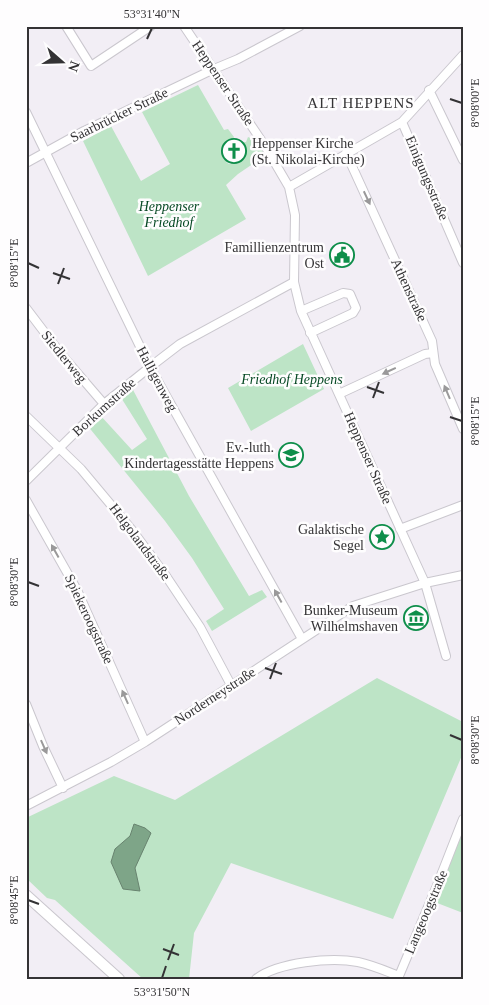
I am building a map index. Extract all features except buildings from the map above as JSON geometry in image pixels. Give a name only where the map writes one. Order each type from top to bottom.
[{"type":"main road","points":[[26,895],[119,979]]},
{"type":"street","points":[[66,26],[91,66],[151,26]]},
{"type":"street","name":"Heppenser Straße","points":[[184,26],[265,146],[289,187],[295,214],[294,282],[301,311],[425,583],[446,656]]},
{"type":"street","name":"Saarbrücker Straße","points":[[26,163],[84,131],[238,59],[300,26]]},
{"type":"street","points":[[289,187],[402,122],[429,90],[462,58]]},
{"type":"street","points":[[429,90],[463,160]]},
{"type":"street","name":"Halligenweg","points":[[26,112],[150,367],[302,639]]},
{"type":"street","name":"Einigungsstraße","points":[[402,122],[463,262]]},
{"type":"street","name":"Athenstraße","points":[[346,154],[432,341],[435,364],[463,429]]},
{"type":"street","name":"Borkumstraße","points":[[26,481],[104,404],[180,344],[294,282]]},
{"type":"street","points":[[301,311],[342,293],[350,294],[356,308],[353,313],[310,333]]},
{"type":"street","name":"Siedlerweg","points":[[26,308],[60,354],[104,404]]},
{"type":"street","points":[[339,394],[425,354],[434,353]]},
{"type":"street","name":"Helgolandstraße","points":[[26,416],[82,469],[166,576],[200,627],[231,685]]},
{"type":"street","name":"Spiekeroogstraße","points":[[26,500],[77,590],[145,742]]},
{"type":"street","points":[[400,529],[463,505]]},
{"type":"street","name":"Norderneystraße","points":[[26,806],[63,788],[145,742],[353,606],[425,583],[463,575]]},
{"type":"street","points":[[26,704],[63,788]]},
{"type":"street","name":"Langeoogstraße","points":[[256,979],[263,973],[275,968],[336,961],[358,962],[400,977],[463,819]]},
{"type":"green space","name":"Heppenser Friedhof","points":[[198,85],[224,130],[228,129],[234,137],[226,157],[226,162],[233,164],[236,161],[248,137],[255,140],[266,155],[238,174],[226,185],[246,219],[148,276],[83,141],[111,126],[141,181],[170,164],[142,112]]},
{"type":"green space","name":"Friedhof Heppens","points":[[303,344],[324,389],[251,431],[228,388]]},
{"type":"green space","points":[[132,388],[189,496],[249,596],[262,590],[267,597],[212,631],[206,621],[224,609],[192,558],[165,521],[87,425],[100,415],[132,450],[147,439],[120,396]]},
{"type":"green space","points":[[377,678],[463,722],[463,753],[393,919],[231,863],[194,933],[189,979],[143,979],[55,900],[47,898],[26,878],[26,818],[114,776],[175,800]]},
{"type":"green space","points":[[463,821],[463,913],[432,901]]},
{"type":"shaded area","points":[[134,824],[145,828],[151,833],[135,868],[140,891],[123,889],[111,862],[115,849],[130,836]]},
{"type":"place","name":"Heppenser Kirche (St. Nikolai-Kirche)","points":[[234,151]]},
{"type":"place","name":"Famillienzentrum Ost","points":[[342,255]]},
{"type":"place","name":"Ev.-luth. Kindertagesstätte Heppens","points":[[291,455]]},
{"type":"place","name":"Galaktische Segel","points":[[382,537]]},
{"type":"place","name":"Bunker-Museum Wilhelmshaven","points":[[416,618]]},
{"type":"district","name":"ALT HEPPENS","points":[[361,103]]}]
